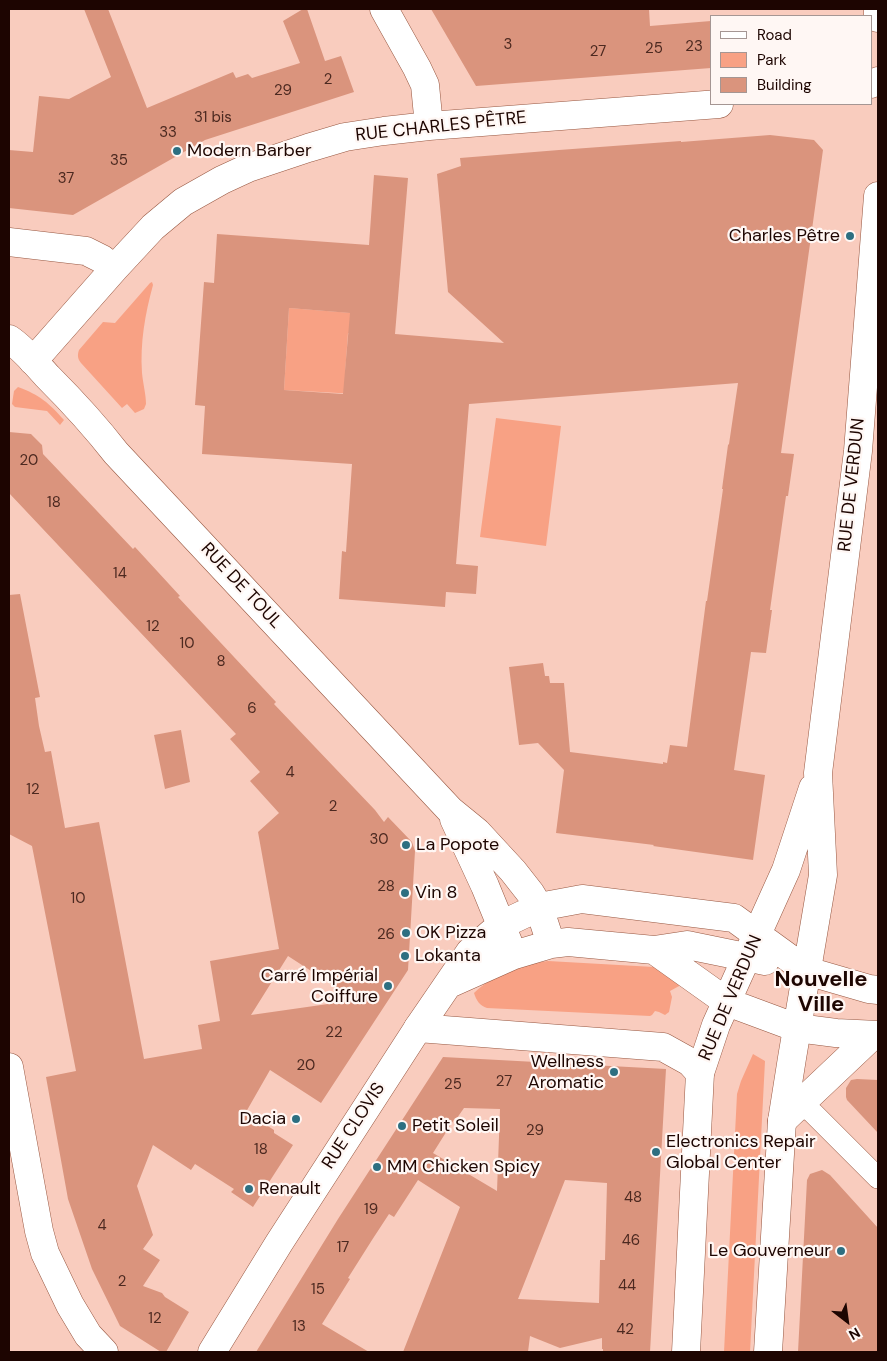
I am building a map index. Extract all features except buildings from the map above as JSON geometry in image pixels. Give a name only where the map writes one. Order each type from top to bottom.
[{"type":"main road","points":[[384,9],[425,86],[429,126]]},
{"type":"main road","points":[[878,9],[878,18]]},
{"type":"main road","name":"RUE CHARLES PÊTRE","points":[[21,361],[114,270],[153,227],[183,202],[222,180],[275,158],[345,137],[384,131],[710,105]]},
{"type":"main road","name":"RUE DE VERDUN","points":[[768,1352],[791,1112],[797,1028],[823,875],[818,773],[858,451],[878,196]]},
{"type":"main road","points":[[9,242],[86,251],[102,259],[114,270]]},
{"type":"main road","points":[[9,339],[21,361]]},
{"type":"main road","name":"RUE DE TOUL","points":[[21,361],[100,432],[116,453],[450,810],[483,838],[531,894],[539,907],[551,944]]},
{"type":"main road","name":"RUE DE VERDUN","points":[[686,1352],[700,1073],[716,1025],[786,870],[818,773]]},
{"type":"main road","name":"RUE DE TOUL","points":[[450,810],[514,956]]},
{"type":"main road","name":"RUE CLOVIS","points":[[212,1352],[279,1243],[418,1028],[470,952],[501,925],[539,907],[582,899],[734,918],[752,946]]},
{"type":"main road","points":[[449,984],[514,956],[551,944],[568,942],[654,950],[687,945],[752,946],[807,971],[868,989],[878,990]]},
{"type":"main road","points":[[654,950],[727,1002],[797,1028],[836,1033],[876,1035]]},
{"type":"main road","points":[[418,1028],[663,1047],[690,1062],[700,1073]]},
{"type":"main road","points":[[791,1112],[876,1035]]},
{"type":"main road","points":[[9,1067],[38,1231],[45,1253],[77,1318],[88,1335],[104,1352]]},
{"type":"street","points":[[791,1112],[813,1113],[878,1178]]},
{"type":"green space","points":[[152,282],[142,340],[142,373],[146,404],[144,409],[135,413],[127,404],[122,408],[81,363],[78,354],[79,350],[103,322],[115,323]]},
{"type":"green space","points":[[289,308],[364,314],[351,333],[348,333],[345,374],[348,375],[357,394],[284,390]]},
{"type":"green space","points":[[18,387],[38,396],[49,404],[64,420],[60,425],[47,411],[15,407],[12,404],[14,391]]},
{"type":"green space","points":[[496,418],[561,426],[546,546],[480,537]]},
{"type":"green space","points":[[548,961],[654,967],[681,985],[670,991],[672,997],[669,1012],[665,1015],[655,1011],[650,1016],[487,1008],[480,1004],[476,998],[474,993],[499,975],[518,967]]},
{"type":"green space","points":[[753,1054],[765,1061],[750,1352],[724,1352],[737,1094]]},
{"type":"place","name":"Modern Barber","points":[[177,151]]},
{"type":"place","name":"Charles Pêtre","points":[[850,236]]},
{"type":"place","name":"La Popote","points":[[406,845]]},
{"type":"place","name":"Vin 8","points":[[405,893]]},
{"type":"place","name":"OK Pizza","points":[[406,933]]},
{"type":"place","name":"Lokanta","points":[[405,956]]},
{"type":"place","name":"Carré Impérial Coiffure","points":[[388,986]]},
{"type":"place","name":"Wellness Aromatic","points":[[614,1072]]},
{"type":"place","name":"Dacia","points":[[296,1119]]},
{"type":"place","name":"Petit Soleil","points":[[402,1126]]},
{"type":"place","name":"Electronics Repair Global Center","points":[[656,1152]]},
{"type":"place","name":"MM Chicken Spicy","points":[[377,1167]]},
{"type":"place","name":"Renault","points":[[249,1189]]},
{"type":"place","name":"Le Gouverneur","points":[[841,1251]]},
{"type":"district","name":"Nouvelle Ville","points":[[821,992]]}]
